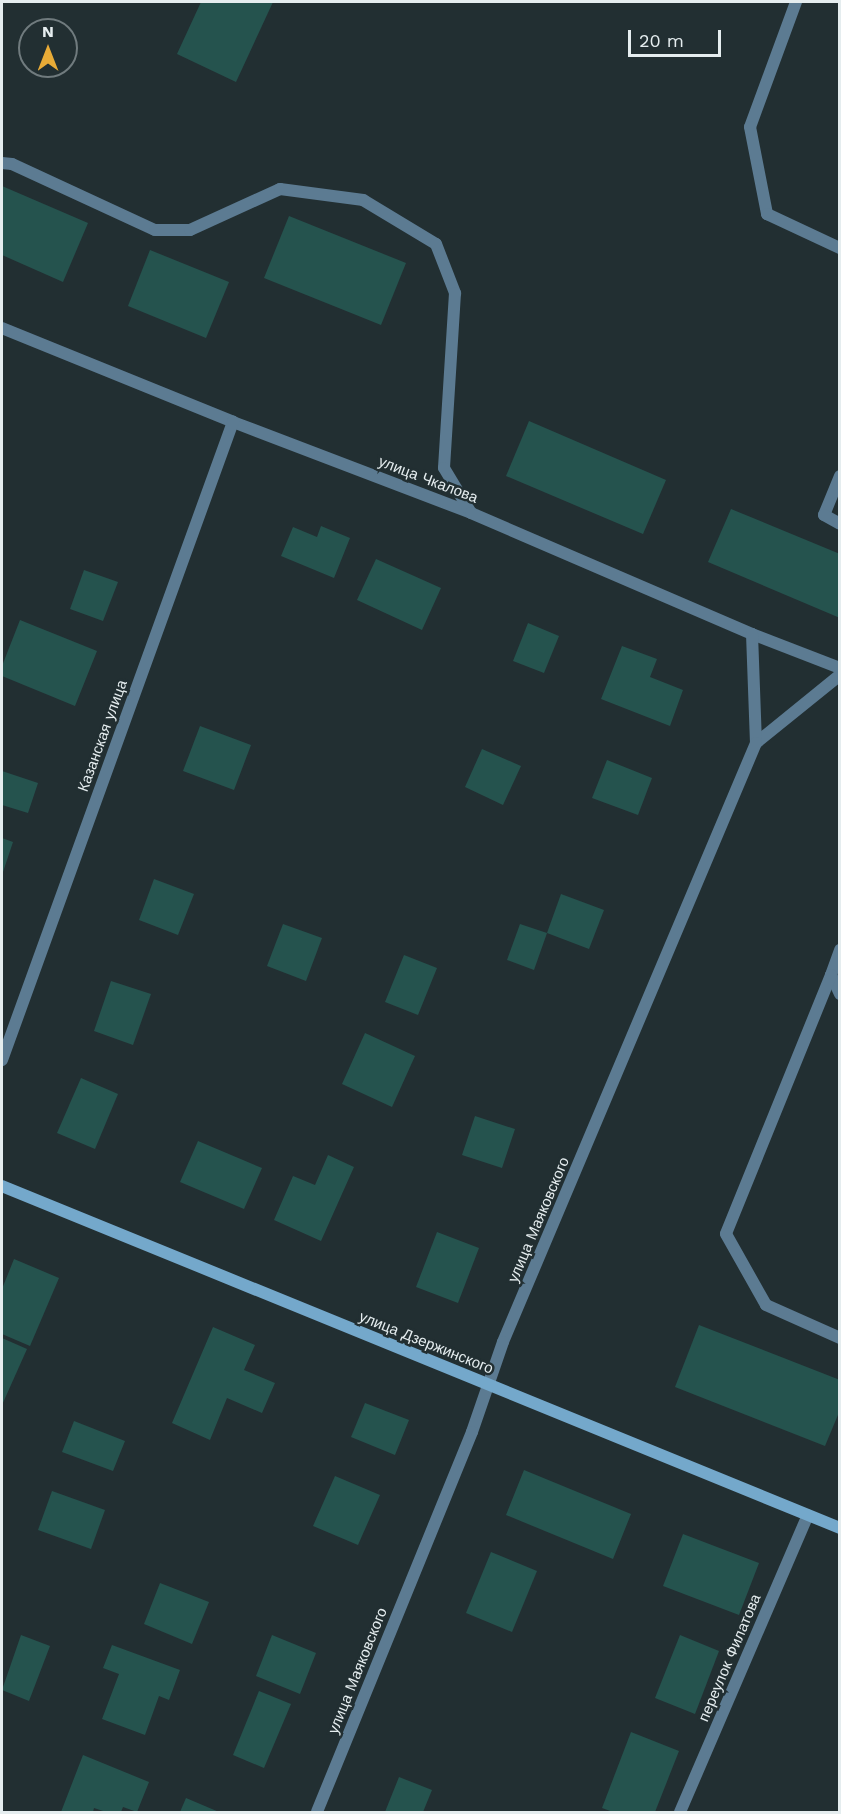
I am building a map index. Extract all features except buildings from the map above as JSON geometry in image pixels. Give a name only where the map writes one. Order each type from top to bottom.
[{"type":"street","points":[[796,2],[750,127],[766,214],[840,248]]},
{"type":"street","points":[[2,163],[12,164],[155,231],[190,230],[279,189],[363,200],[436,244],[455,293],[444,468],[471,513]]},
{"type":"street","name":"улица Чкалова","points":[[2,328],[233,422],[471,513],[752,634],[840,668]]},
{"type":"street","name":"Казанская улица","points":[[2,1060],[233,422]]},
{"type":"street","points":[[840,476],[825,515],[840,524]]},
{"type":"street","name":"улица Маяковского","points":[[317,1812],[472,1432],[487,1385],[756,742],[752,634]]},
{"type":"street","points":[[756,742],[840,675]]},
{"type":"street","points":[[840,950],[726,1234],[766,1305],[840,1338]]},
{"type":"street","points":[[831,975],[840,994]]},
{"type":"street","name":"улица Дзержинского","points":[[2,1186],[840,1528]]},
{"type":"street","name":"переулок Филатова","points":[[680,1812],[808,1515]]}]
